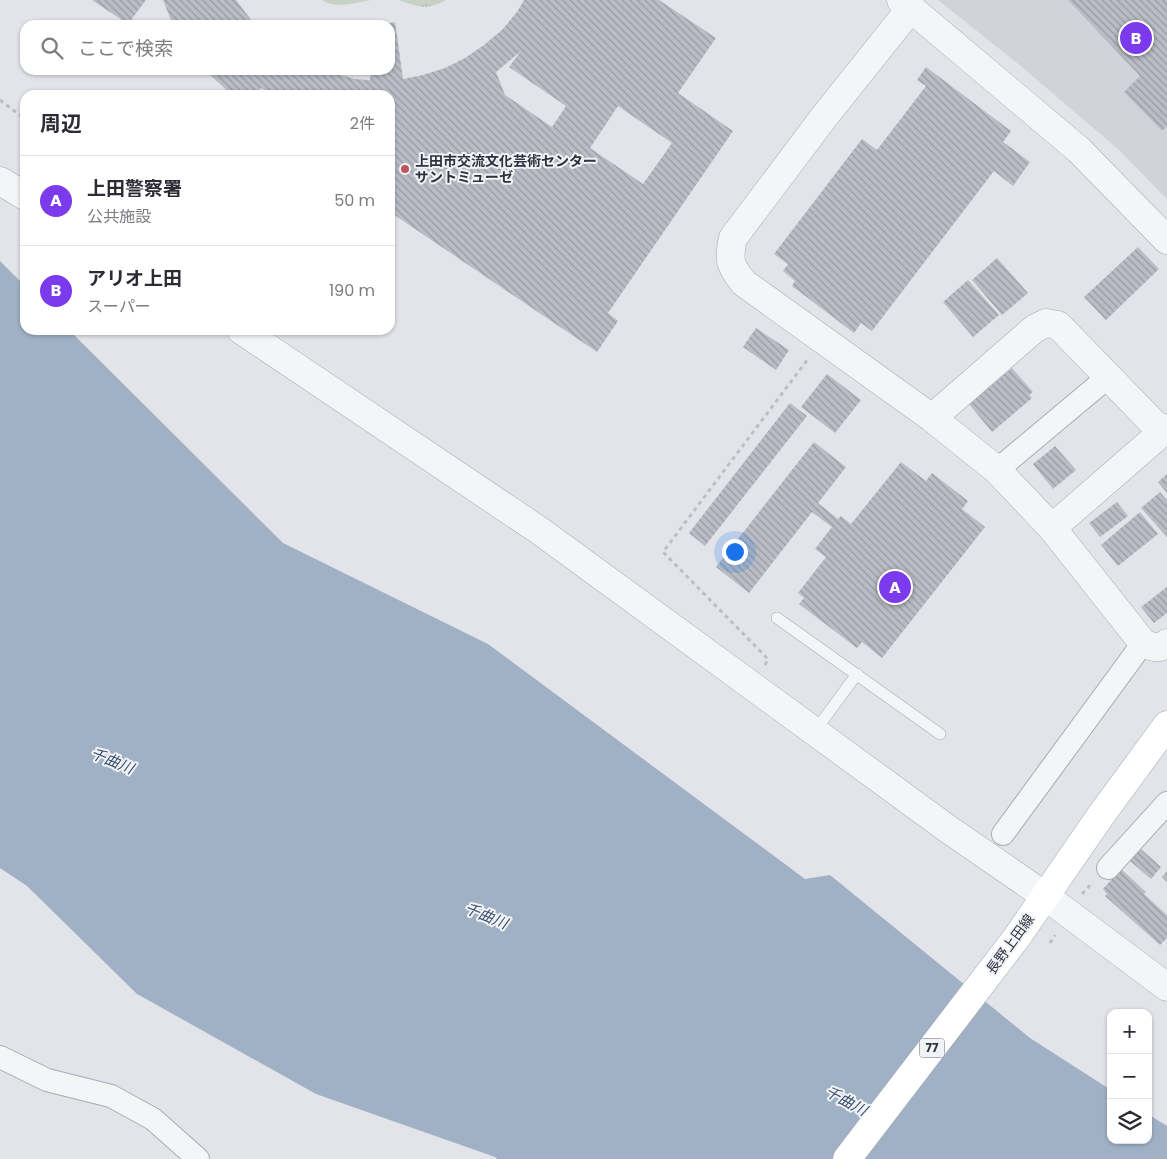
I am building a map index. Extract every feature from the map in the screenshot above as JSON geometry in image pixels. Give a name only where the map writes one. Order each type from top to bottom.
[{"type":"main road","name":"長野上田線","points":[[847,1159],[1017,937],[1099,818],[1167,725]]},
{"type":"street","points":[[1003,834],[1155,643],[997,470],[932,418],[744,283],[730,264],[733,238],[906,4],[1079,150],[1167,240]]},
{"type":"street","points":[[0,181],[20,193]]},
{"type":"street","points":[[932,418],[1034,329],[1046,323],[1058,325],[1108,377],[1164,430],[1052,528]]},
{"type":"street","points":[[248,335],[540,531],[948,830],[1045,896],[1167,987]]},
{"type":"street","points":[[997,470],[1108,377]]},
{"type":"street","points":[[1108,868],[1167,803]]},
{"type":"street","points":[[0,1057],[47,1080],[111,1096],[153,1119],[198,1159]]},
{"type":"lane","points":[[777,618],[940,734]]},
{"type":"lane","points":[[815,732],[857,674]]},
{"type":"path","points":[[0,100],[20,115]]},
{"type":"path","points":[[760,672],[768,659],[663,552],[813,352]]},
{"type":"shaded area","points":[[938,0],[1167,0],[1167,199],[1118,149],[1017,63]]},
{"type":"green space","points":[[322,0],[371,0],[339,5]]},
{"type":"green space","points":[[399,0],[446,0],[432,6],[422,7]]},
{"type":"water","name":"千曲川","points":[[0,261],[20,281],[20,335],[74,335],[283,543],[488,644],[805,879],[830,875],[1030,1038],[1107,1087],[1107,1144],[1152,1144],[1152,1117],[1167,1126],[1167,1159],[497,1159],[316,1094],[137,994],[27,886],[0,868]]},
{"type":"building","points":[[92,0],[146,0],[131,20],[122,20]]},
{"type":"building","points":[[163,0],[236,0],[251,20],[171,20]]},
{"type":"building","points":[[524,0],[659,0],[716,38],[678,93],[733,131],[608,313],[618,321],[597,352],[395,215],[395,90],[265,90],[261,88],[259,90],[227,90],[210,75],[340,75],[355,79],[370,80],[370,75],[395,75],[395,22],[403,79],[445,68],[465,58],[502,30]],"holes":[[[521,51],[509,67],[566,106],[552,127],[505,95],[496,72]],[[618,106],[672,143],[643,184],[590,148]]]},
{"type":"building","points":[[1068,0],[1167,0],[1167,126],[1162,131],[1124,92],[1140,76]]},
{"type":"building","points":[[926,67],[1011,131],[1003,142],[1030,162],[1013,186],[994,171],[872,331],[861,323],[854,333],[792,286],[795,281],[783,271],[788,264],[774,254],[862,139],[877,150],[926,86],[917,80]]},
{"type":"building","points":[[1138,247],[1159,269],[1106,320],[1084,297]]},
{"type":"building","points":[[997,258],[1028,293],[1002,315],[972,280]]},
{"type":"building","points":[[968,280],[999,315],[973,337],[943,302]]},
{"type":"building","points":[[756,328],[789,350],[776,370],[743,347]]},
{"type":"building","points":[[1012,368],[1033,392],[1029,395],[1032,398],[992,432],[969,404]]},
{"type":"building","points":[[827,374],[861,400],[835,433],[801,407]]},
{"type":"building","points":[[790,403],[807,416],[705,546],[689,533]]},
{"type":"building","points":[[814,442],[846,467],[818,503],[838,519],[841,516],[851,524],[901,462],[926,481],[932,473],[968,501],[962,509],[985,527],[882,658],[862,642],[857,648],[799,604],[804,598],[798,593],[826,557],[815,549],[832,527],[812,512],[749,593],[716,567]]},
{"type":"building","points":[[1055,446],[1076,470],[1053,489],[1033,464]]},
{"type":"building","points":[[1167,474],[1167,493],[1158,482]]},
{"type":"building","points":[[1160,492],[1167,500],[1167,537],[1141,508]]},
{"type":"building","points":[[1117,502],[1128,516],[1100,537],[1089,523]]},
{"type":"building","points":[[1140,512],[1158,534],[1118,566],[1101,545]]},
{"type":"building","points":[[1167,587],[1167,613],[1154,623],[1141,607]]},
{"type":"building","points":[[1141,849],[1161,867],[1151,879],[1130,861]]},
{"type":"building","points":[[1121,869],[1167,915],[1167,938],[1160,945],[1105,896],[1107,894],[1103,889]]},
{"type":"building","points":[[1167,871],[1167,882],[1162,877]]},
{"type":"place","name":"アリオ上田","points":[[1136,38]]},
{"type":"place","name":"上田市交流文化芸術センター サントミューゼ","points":[[405,169]]},
{"type":"place","name":"上田警察署","points":[[895,587]]}]
